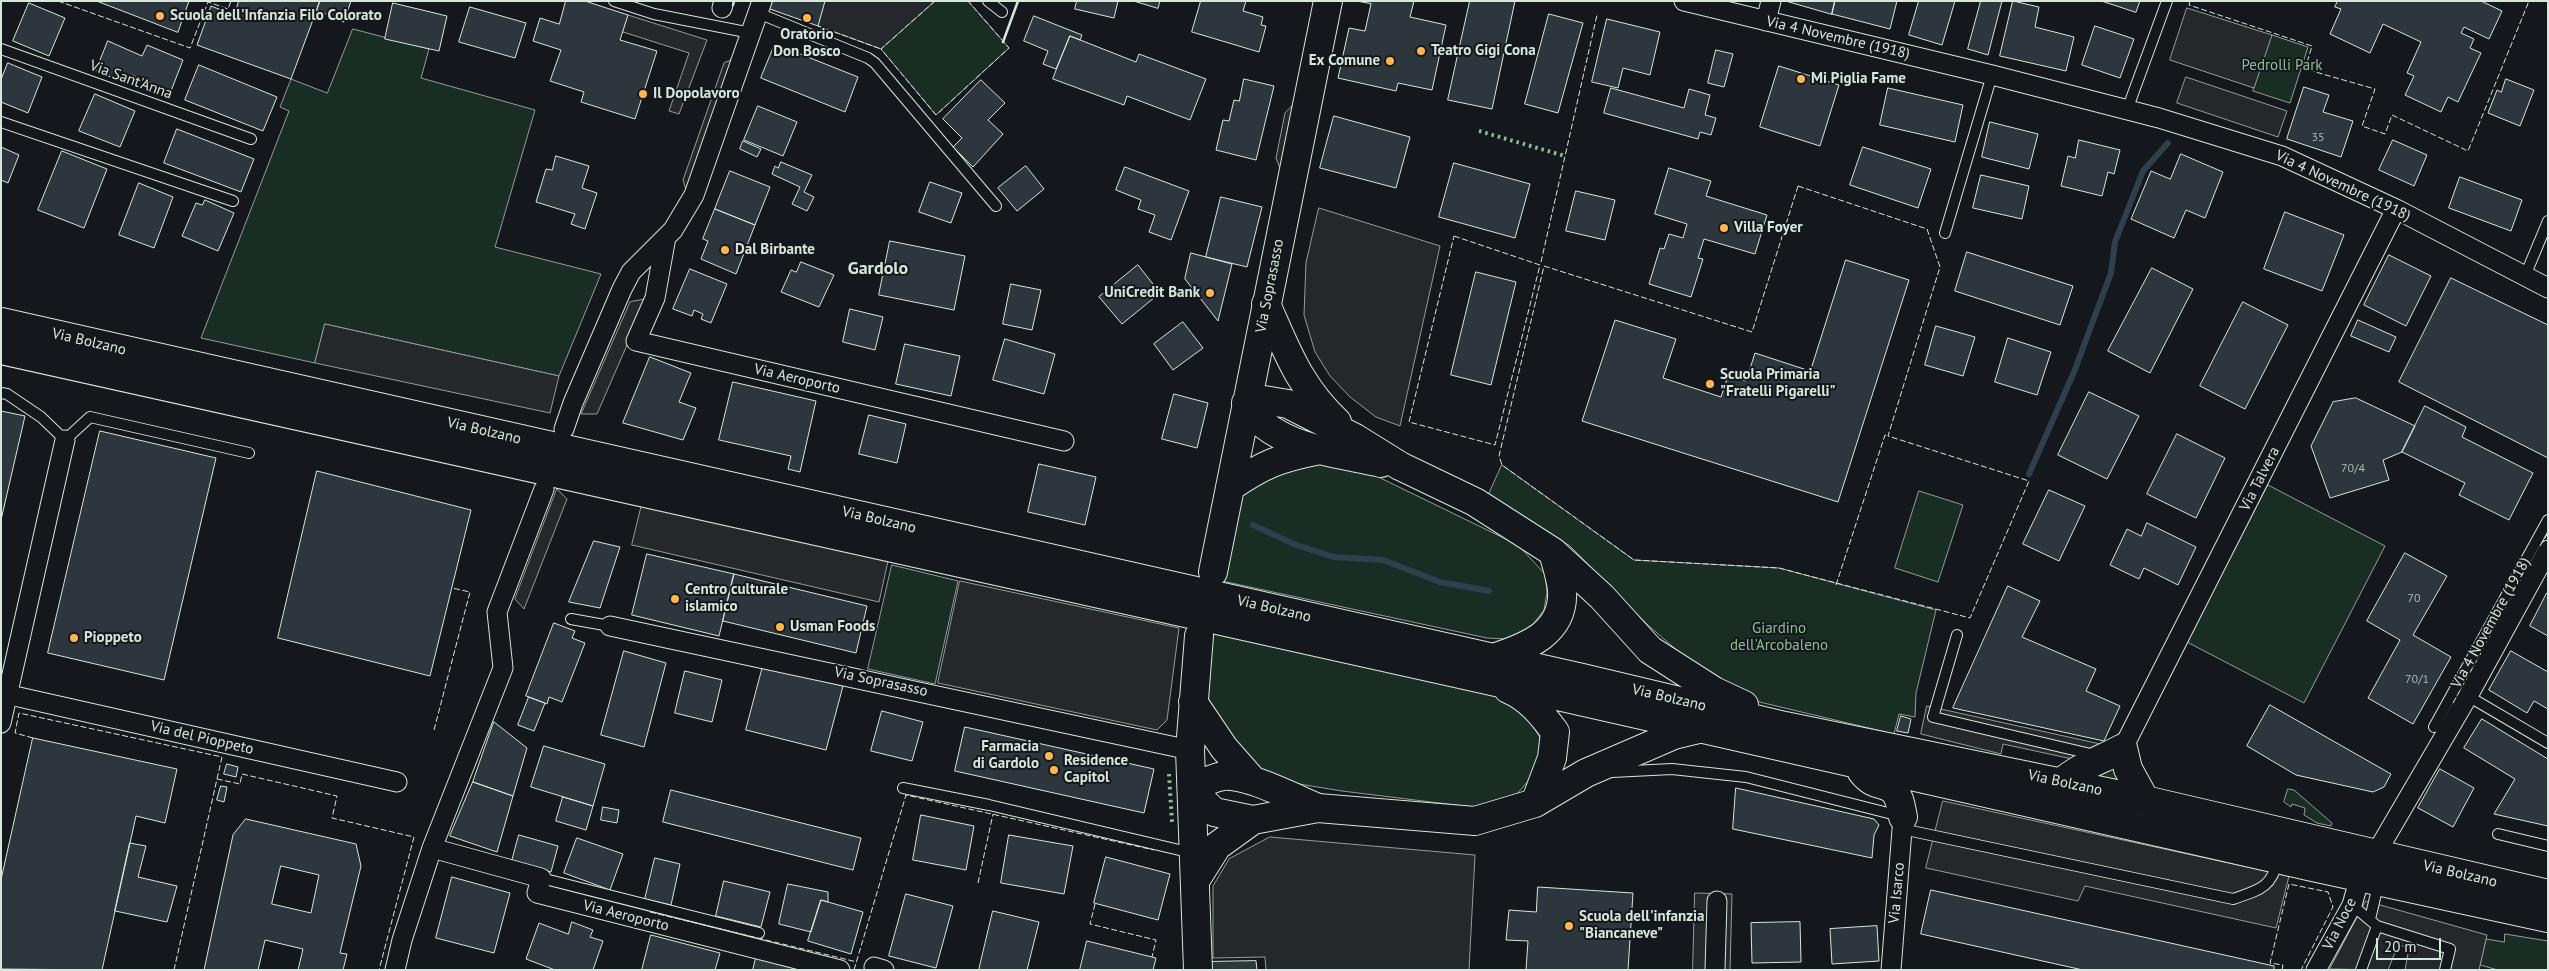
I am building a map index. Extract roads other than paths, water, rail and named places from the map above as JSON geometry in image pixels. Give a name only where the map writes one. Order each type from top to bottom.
[{"type":"main road","name":"Via Soprasasso","points":[[1213,572],[1328,1]]},
{"type":"main road","points":[[1266,304],[1294,368],[1317,403],[1355,438]]},
{"type":"main road","name":"Via Bolzano","points":[[1,322],[1488,668],[1700,729],[2278,859],[2548,894]]},
{"type":"main road","name":"Via Bolzano","points":[[1,350],[1488,668],[1785,726],[2145,800],[2371,871],[2548,918]]},
{"type":"main road","points":[[1400,466],[1321,450],[1290,440],[1262,424],[1246,403],[1264,400],[1288,404],[1355,438],[1400,466],[1475,502],[1553,552],[1602,597],[1650,650],[1714,691],[1785,726]]},
{"type":"main road","points":[[1230,487],[1257,469],[1284,457],[1321,450]]},
{"type":"main road","points":[[1535,803],[1552,758],[1555,732],[1541,712],[1488,668],[1525,648],[1549,630],[1560,612],[1562,590],[1553,552]]},
{"type":"main road","points":[[1198,970],[1190,750],[1199,636]]},
{"type":"main road","points":[[1193,702],[1224,748],[1253,781]]},
{"type":"main road","points":[[1192,790],[1214,812],[1253,820],[1318,808],[1475,821],[1535,803],[1586,773],[1674,736],[1700,729]]},
{"type":"main road","points":[[2062,782],[2076,769],[2114,753],[2128,770],[2145,800]]},
{"type":"main road","points":[[1854,763],[1870,782],[1892,790],[1898,798],[1902,823]]},
{"type":"main road","points":[[1192,790],[1208,779],[1226,775],[1253,781],[1318,808]]},
{"type":"main road","points":[[1902,823],[1910,801],[1922,795],[1941,794],[1952,785]]},
{"type":"main road","points":[[1195,881],[1217,846],[1253,820]]},
{"type":"street","points":[[1766,21],[1771,1]]},
{"type":"street","name":"Via 4 Novembre (1918)","points":[[1693,2],[2127,110],[2282,156],[2396,209],[2548,288]]},
{"type":"street","name":"Via Aeroporto","points":[[564,429],[622,289],[631,272],[673,230],[694,195],[760,7]]},
{"type":"street","name":"Via Talvera","points":[[2114,753],[2396,209]]},
{"type":"street","name":"Via Aeroporto","points":[[666,237],[655,298],[636,341],[1064,441]]},
{"type":"street","points":[[1,723],[4,694],[65,440]]},
{"type":"street","points":[[395,970],[432,848],[503,668],[497,612],[544,489]]},
{"type":"street","name":"Via 4 Novembre (1918)","points":[[2371,871],[2548,550]]},
{"type":"street","name":"Via Soprasasso","points":[[610,626],[1190,750]]},
{"type":"street","name":"Via del Pioppeto","points":[[4,694],[397,782]]},
{"type":"street","name":"Via Isarco","points":[[1890,970],[1902,823]]},
{"type":"street","points":[[432,848],[541,878]]},
{"type":"street","name":"Via Noce","points":[[2316,970],[2371,871]]},
{"type":"street","name":"Via Aeroporto","points":[[541,878],[537,893],[840,970]]},
{"type":"street","points":[[1715,970],[1717,901]]},
{"type":"lane","points":[[614,1],[654,14],[751,33]]},
{"type":"lane","points":[[988,1],[1002,12]]},
{"type":"lane","points":[[2127,110],[2167,1]]},
{"type":"lane","name":"Via Aeroporto","points":[[760,7],[875,63],[996,206]]},
{"type":"lane","name":"Via Sant'Anna","points":[[1,49],[251,139]]},
{"type":"lane","points":[[1945,233],[1992,75]]},
{"type":"lane","points":[[1,122],[233,201]]},
{"type":"lane","points":[[2525,276],[2548,222]]},
{"type":"lane","points":[[1,393],[7,394],[41,417],[65,440],[90,416],[249,453]]},
{"type":"lane","name":"Via 4 Novembre (1918)","points":[[2434,727],[2548,520]]},
{"type":"lane","name":"Via Soprasasso","points":[[571,619],[610,626]]},
{"type":"lane","points":[[1957,635],[1933,717],[2114,753]]},
{"type":"lane","name":"Via 4 Novembre (1918)","points":[[2468,696],[2548,743]]},
{"type":"lane","points":[[1586,773],[1672,769],[1746,777],[1902,823],[2233,899],[2257,891],[2274,877],[2278,859]]},
{"type":"lane","points":[[903,788],[990,805],[1194,853]]},
{"type":"lane","points":[[2498,834],[2548,846]]},
{"type":"lane","points":[[2361,970],[2374,922],[2371,871]]},
{"type":"lane","points":[[541,878],[759,933]]},
{"type":"lane","points":[[2352,905],[2374,922],[2450,949],[2445,970]]},
{"type":"waterway","points":[[2029,474],[2074,372],[2111,273],[2115,242],[2143,171],[2168,143]]},
{"type":"waterway","points":[[1253,525],[1296,545],[1334,557],[1383,560],[1440,582],[1489,591]]},
{"type":"place","name":"Scuola dell'Infanzia Filo Colorato","points":[[160,16]]},
{"type":"place","name":"Oratorio Don Bosco","points":[[807,18]]},
{"type":"place","name":"Teatro Gigi Cona","points":[[1421,51]]},
{"type":"place","name":"Ex Comune","points":[[1390,61]]},
{"type":"place","name":"Mi Piglia Fame","points":[[1801,79]]},
{"type":"place","name":"Il Dopolavoro","points":[[643,94]]},
{"type":"place","name":"Villa Foyer","points":[[1724,228]]},
{"type":"place","name":"Dal Birbante","points":[[725,250]]},
{"type":"place","name":"UniCredit Bank","points":[[1210,293]]},
{"type":"place","name":"Scuola Primaria \"Fratelli Pigarelli\"","points":[[1710,384]]},
{"type":"place","name":"Centro culturale islamico","points":[[675,599]]},
{"type":"place","name":"Usman Foods","points":[[780,627]]},
{"type":"place","name":"Pioppeto","points":[[74,638]]},
{"type":"place","name":"Farmacia di Gardolo","points":[[1049,756]]},
{"type":"place","name":"Residence Capitol","points":[[1054,770]]},
{"type":"place","name":"Scuola dell'infanzia \"Biancaneve\"","points":[[1569,926]]},
{"type":"district","name":"Gardolo","points":[[878,269]]},
{"type":"park label","name":"Pedrolli Park","points":[[2282,66]]},
{"type":"park label","name":"Giardino dell'Arcobaleno","points":[[1779,638]]}]
